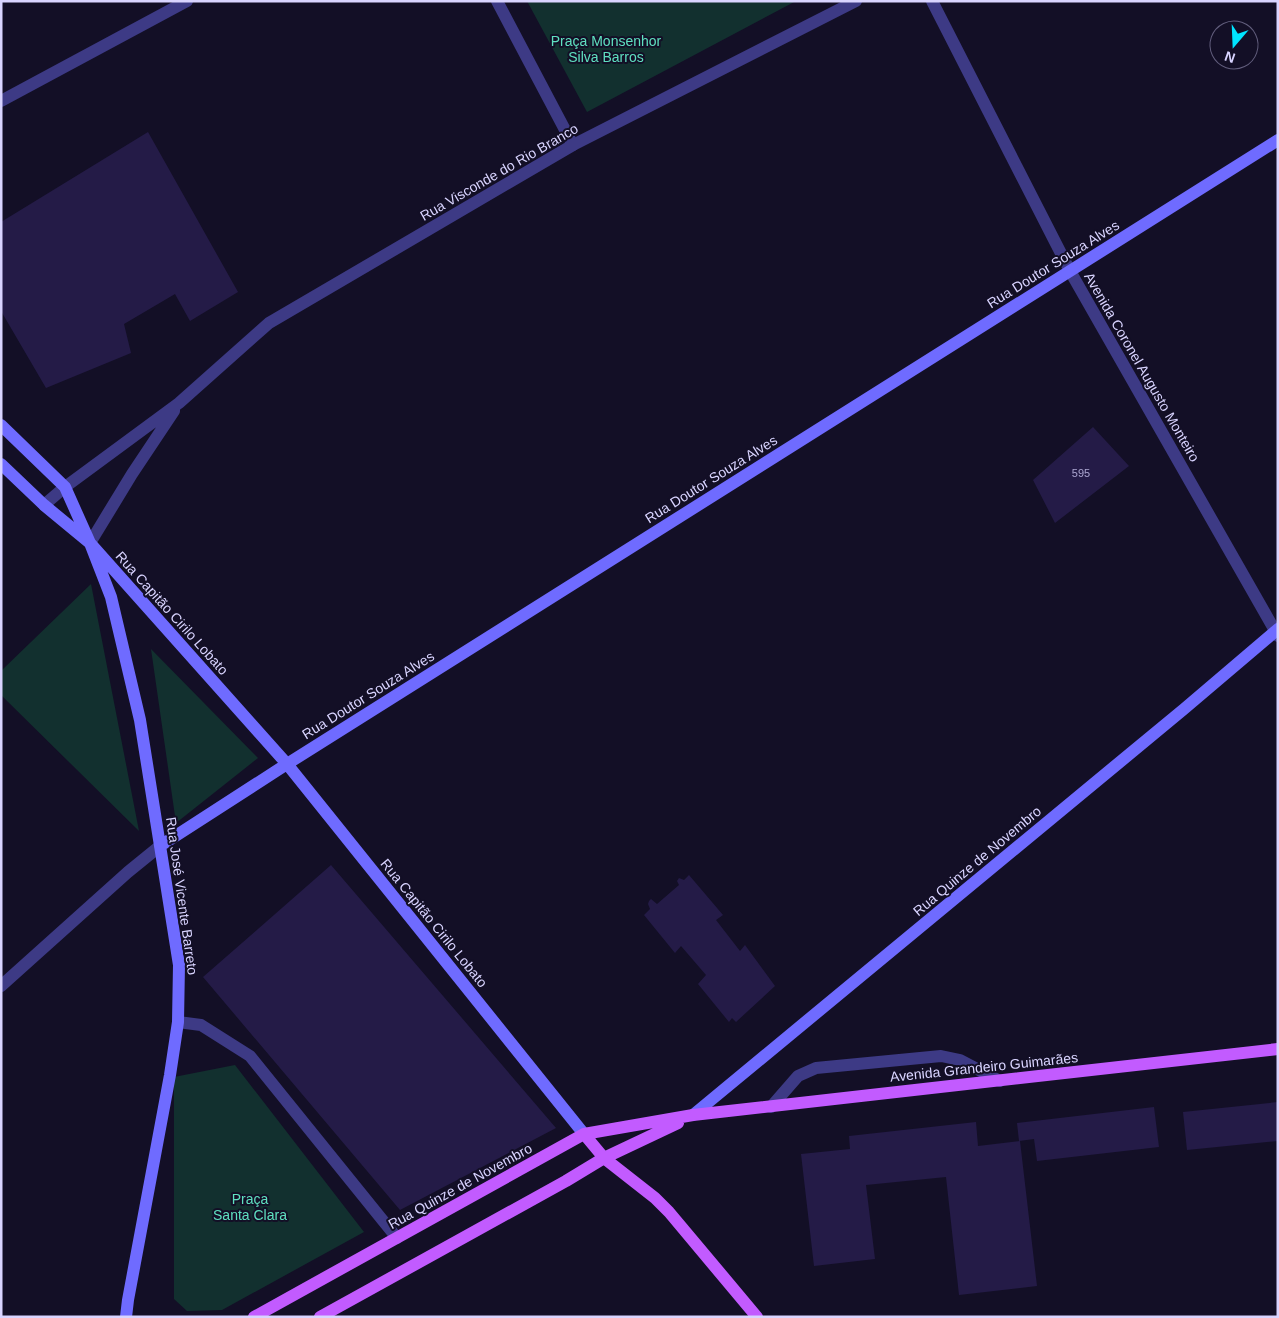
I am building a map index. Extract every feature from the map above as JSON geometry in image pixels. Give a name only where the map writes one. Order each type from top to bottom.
[{"type":"main road","name":"Rua Doutor Souza Alves","points":[[160,846],[287,764],[1278,140]]},
{"type":"main road","points":[[1,425],[65,487],[90,543]]},
{"type":"main road","points":[[1,464],[44,505],[90,543]]},
{"type":"main road","name":"Rua Capitão Cirilo Lobato","points":[[90,543],[287,764],[604,1158],[669,1212],[757,1317]]},
{"type":"main road","name":"Rua José Vicente Barreto","points":[[90,543],[111,597],[126,653],[140,720],[179,965],[178,1022],[126,1317]]},
{"type":"main road","name":"Rua Quinze de Novembro","points":[[320,1317],[566,1181],[604,1158],[693,1116],[1277,632]]},
{"type":"main road","name":"Avenida Grandeiro Guimarães","points":[[693,1116],[1278,1049]]},
{"type":"main road","name":"Rua Quinze de Novembro","points":[[254,1317],[584,1134],[693,1116]]},
{"type":"street","points":[[1,101],[187,1]]},
{"type":"street","points":[[497,1],[573,145]]},
{"type":"street","name":"Rua Visconde do Rio Branco","points":[[44,505],[65,487],[180,403],[269,323],[573,145],[856,1]]},
{"type":"street","name":"Avenida Coronel Augusto Monteiro","points":[[932,1],[1070,271],[1277,632]]},
{"type":"street","name":"Rua Visconde do Rio Branco","points":[[90,543],[132,474],[180,403]]},
{"type":"street","points":[[1,986],[121,878],[160,846]]},
{"type":"street","points":[[178,1022],[201,1025],[250,1056],[397,1238]]},
{"type":"street","points":[[771,1106],[798,1076],[816,1068],[941,1056],[960,1060],[1000,1080]]},
{"type":"green space","name":"Praça Monsenhor Silva Barros","points":[[527,1],[796,1],[587,112]]},
{"type":"green space","points":[[91,584],[139,831],[1,695],[1,671]]},
{"type":"green space","points":[[151,649],[258,758],[176,823]]},
{"type":"green space","name":"Praça Santa Clara","points":[[235,1065],[364,1232],[222,1310],[187,1311],[174,1299],[174,1077]]},
{"type":"building","points":[[148,132],[238,292],[190,321],[175,294],[124,324],[131,353],[46,388],[1,311],[1,222]]},
{"type":"building","points":[[1093,427],[1129,466],[1055,523],[1033,480]]},
{"type":"building","points":[[331,865],[556,1128],[400,1210],[203,977]]},
{"type":"building","points":[[689,875],[723,915],[716,920],[740,951],[745,945],[775,986],[736,1022],[732,1018],[729,1022],[698,984],[706,975],[681,946],[675,953],[644,915],[650,909],[648,904],[651,899],[657,904],[679,885],[677,881],[679,878],[684,880]]},
{"type":"building","points":[[1278,1102],[1278,1141],[1187,1150],[1183,1112]]},
{"type":"building","points":[[1154,1107],[1159,1147],[1037,1161],[1034,1139],[1019,1141],[1017,1123]]},
{"type":"building","points":[[976,1122],[978,1146],[1020,1141],[1037,1286],[959,1295],[946,1177],[866,1185],[875,1259],[814,1266],[801,1154],[850,1149],[849,1136]]}]
